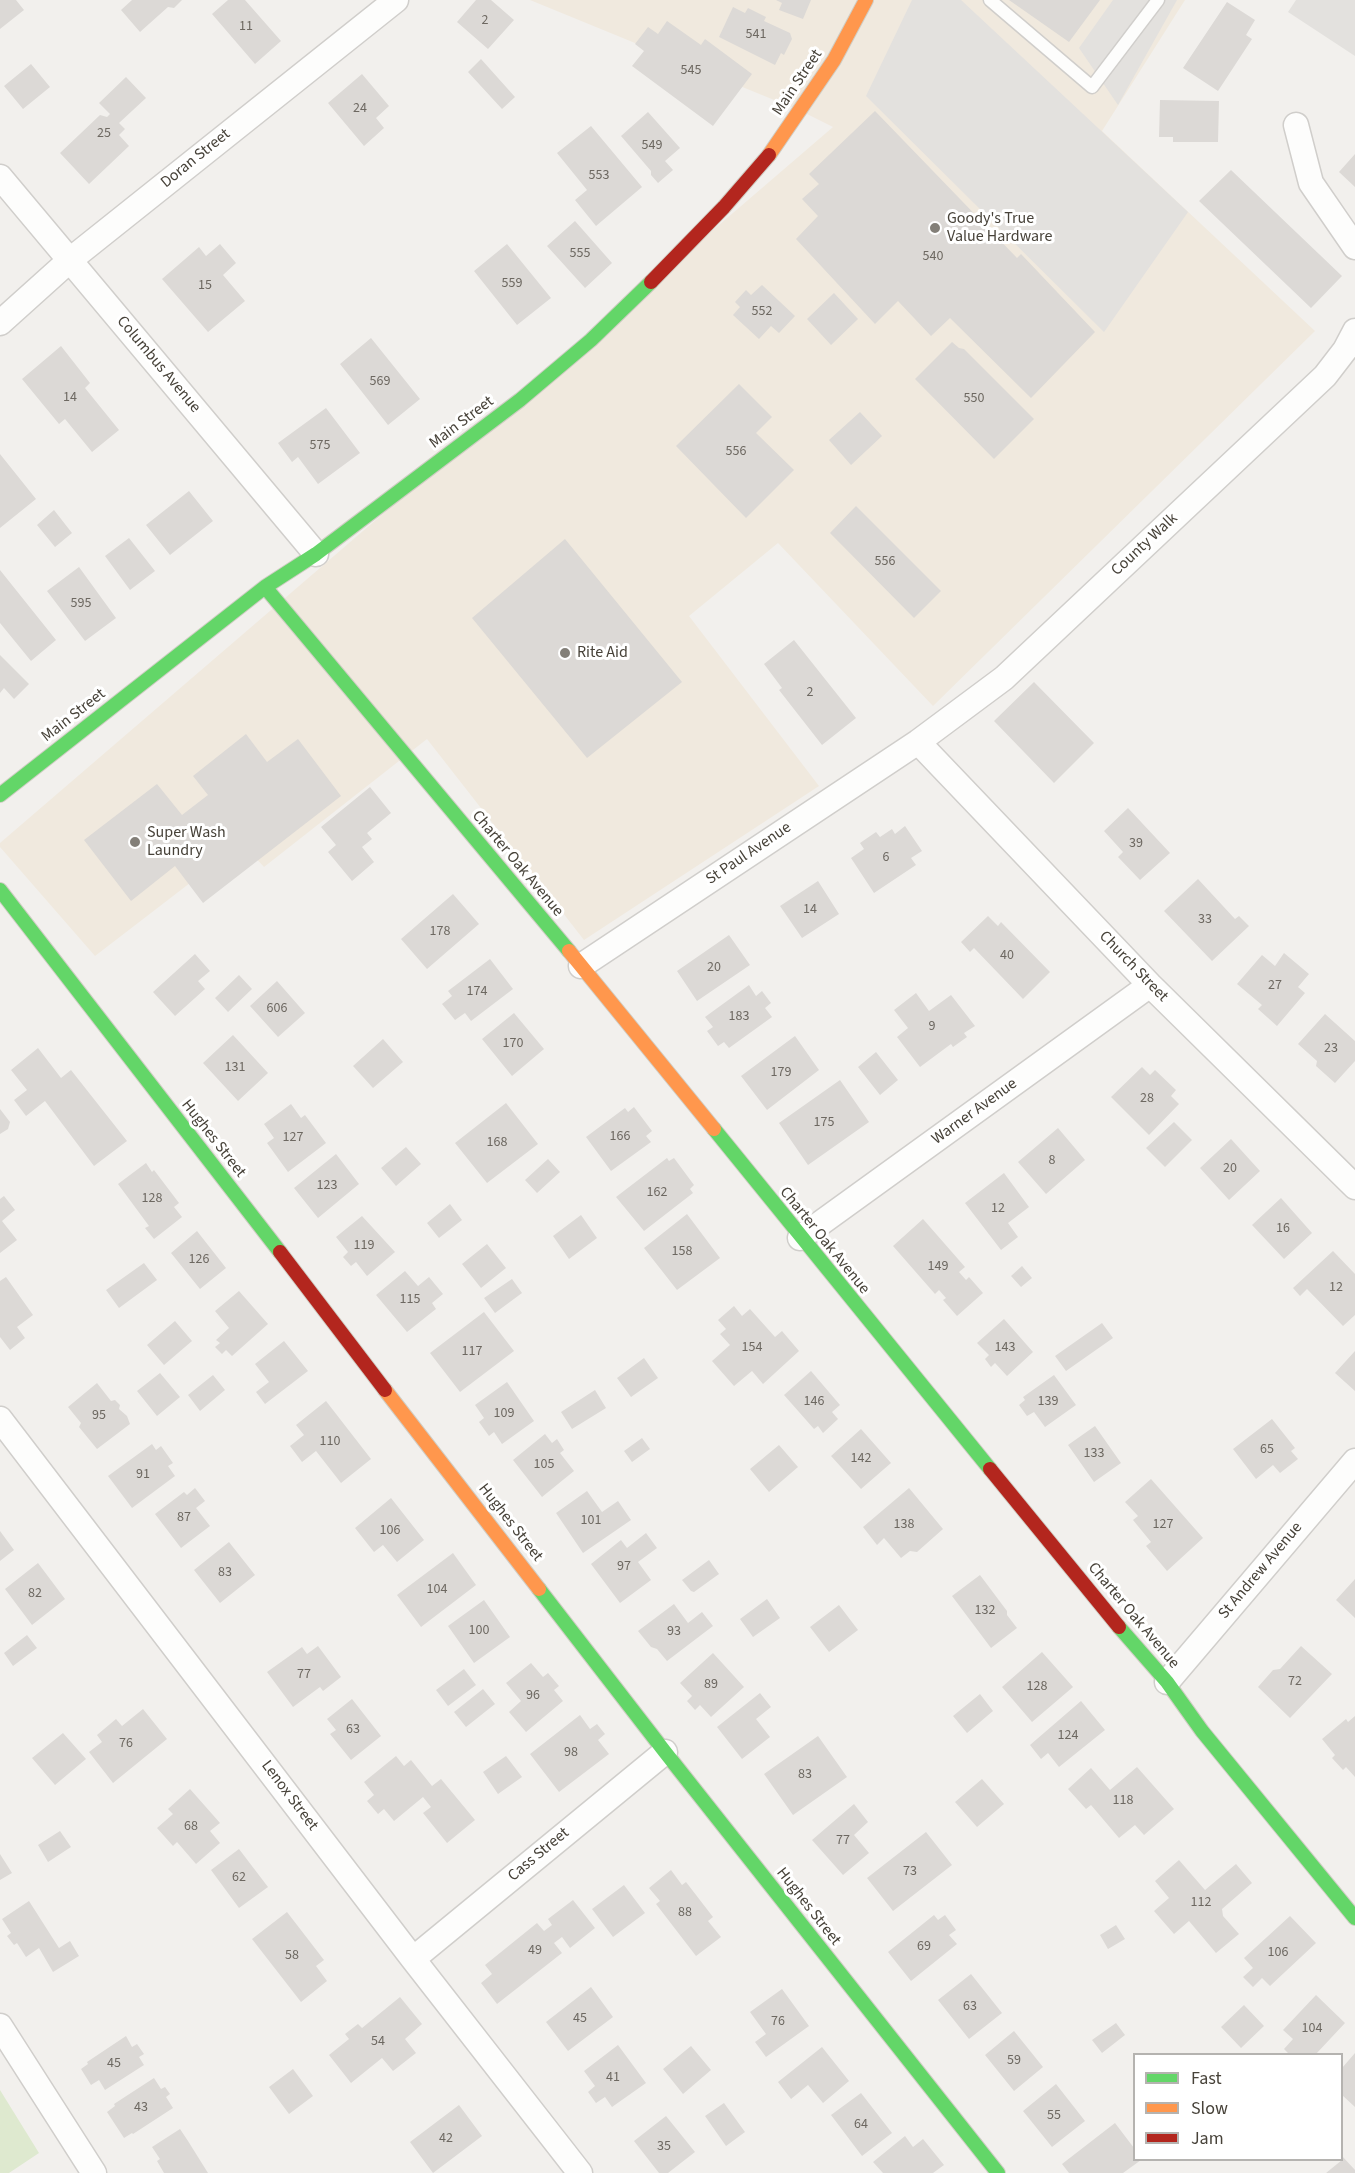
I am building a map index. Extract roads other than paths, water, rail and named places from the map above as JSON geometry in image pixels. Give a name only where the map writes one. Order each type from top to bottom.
[{"type":"street","name":"Doran Street","points":[[0,322],[70,260],[396,0]]},
{"type":"street","name":"Main Street","points":[[0,795],[266,587],[316,554],[520,400],[591,340],[724,207],[768,156],[834,60],[866,0]]},
{"type":"street","points":[[1296,125],[1311,183],[1355,247]]},
{"type":"street","name":"Columbus Avenue","points":[[0,177],[316,554]]},
{"type":"street","name":"County Walk","points":[[918,742],[1013,670],[1325,376],[1346,350],[1355,331]]},
{"type":"street","name":"Charter Oak Avenue","points":[[266,587],[581,966],[1119,1628],[1167,1682],[1202,1731],[1355,1918]]},
{"type":"street","name":"St Paul Avenue","points":[[581,966],[918,742]]},
{"type":"street","name":"Church Street","points":[[918,742],[1150,985],[1355,1187]]},
{"type":"street","name":"Hughes Street","points":[[0,890],[665,1752],[998,2173]]},
{"type":"street","name":"Warner Avenue","points":[[800,1238],[1150,985]]},
{"type":"street","name":"Lenox Street","points":[[0,1419],[413,1959],[580,2173]]},
{"type":"street","name":"St Andrew Avenue","points":[[1167,1682],[1355,1461]]},
{"type":"street","name":"Cass Street","points":[[413,1959],[665,1752]]},
{"type":"street","points":[[0,2026],[94,2173]]},
{"type":"lane","points":[[990,0],[1092,87],[1158,0]]},
{"type":"place","name":"Goody's True Value Hardware","points":[[935,228]]},
{"type":"place","name":"Rite Aid","points":[[565,653]]},
{"type":"place","name":"Super Wash Laundry","points":[[135,842]]}]
